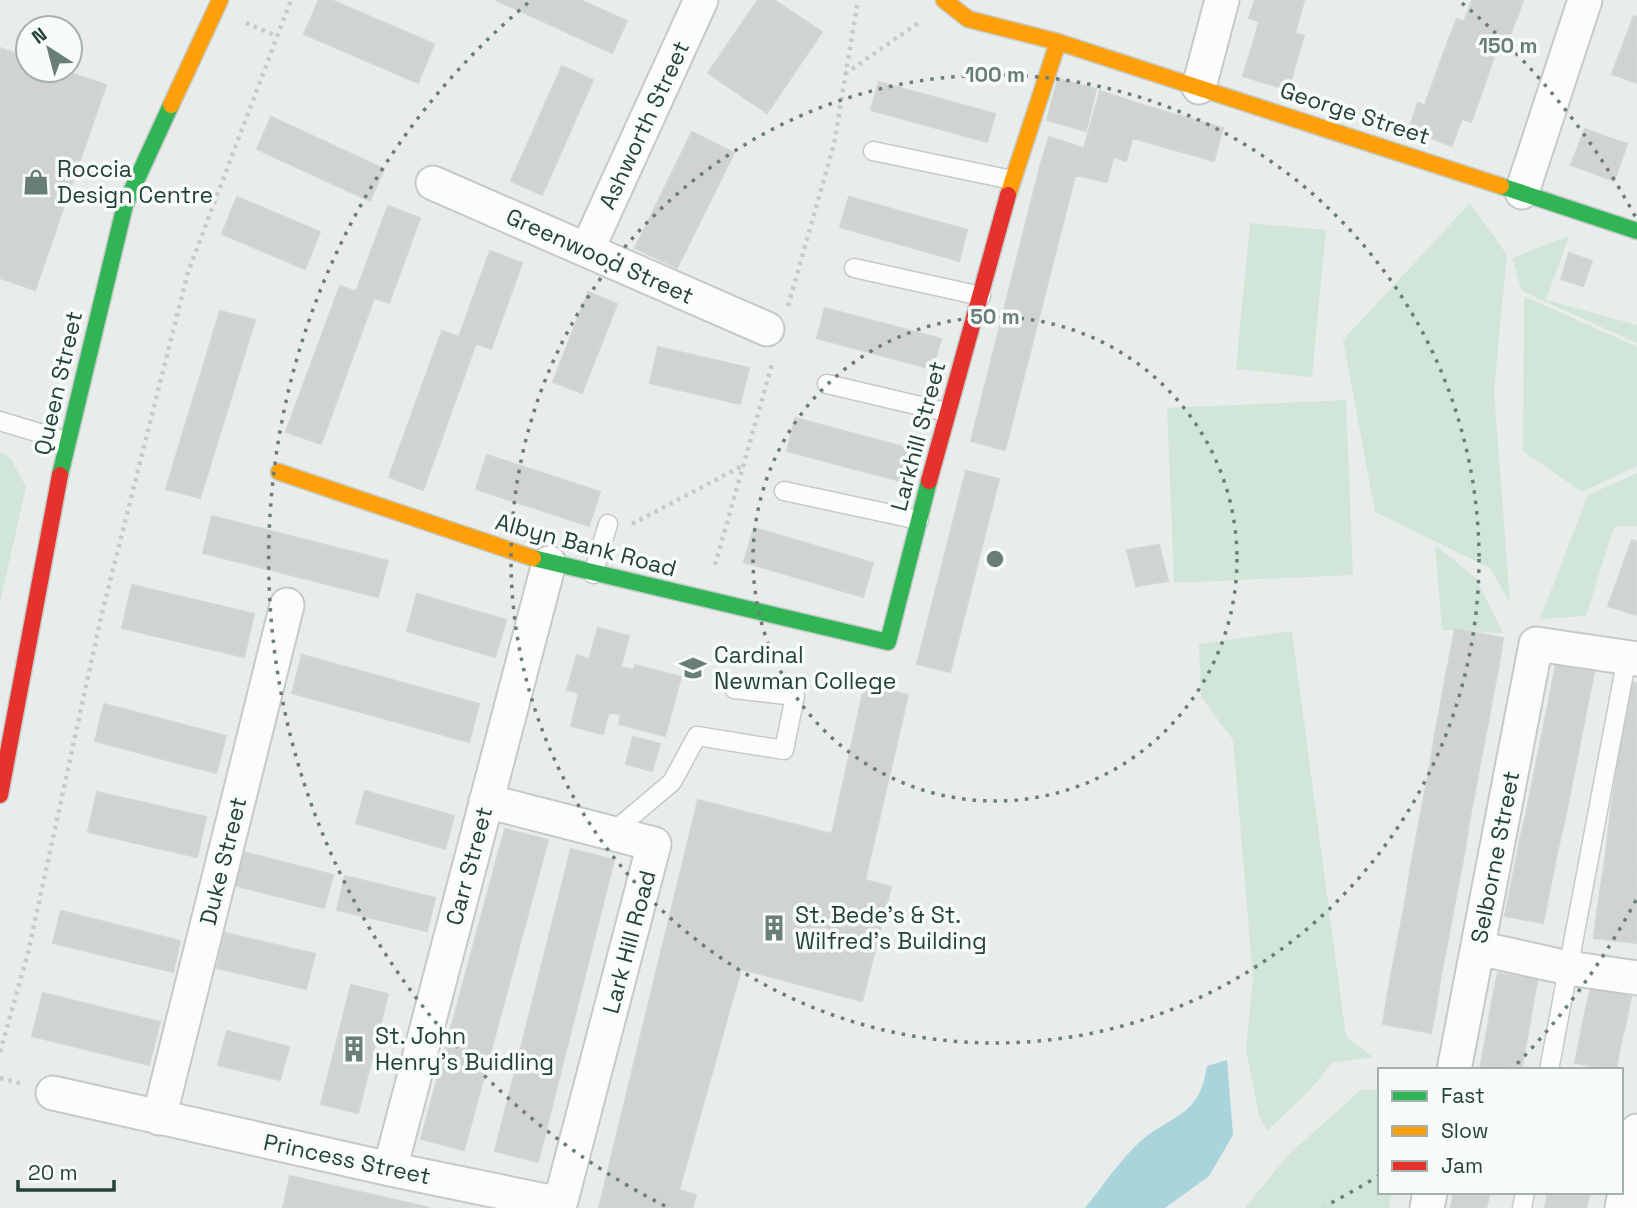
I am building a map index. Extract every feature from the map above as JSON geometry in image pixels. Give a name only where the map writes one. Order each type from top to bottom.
[{"type":"street","name":"Queen Street","points":[[1,787],[66,441],[125,205],[220,0]]},
{"type":"street","name":"Ashworth Street","points":[[587,250],[701,0]]},
{"type":"street","points":[[1199,86],[1222,0]]},
{"type":"street","points":[[1522,191],[1585,0]]},
{"type":"street","name":"George Street","points":[[946,1],[968,19],[1058,42],[1199,86],[1522,191],[1637,232]]},
{"type":"street","name":"Larkhill Street","points":[[888,642],[946,412],[1012,180],[1058,42]]},
{"type":"street","name":"Greenwood Street","points":[[433,183],[767,329]]},
{"type":"street","name":"Albyn Bank Road","points":[[279,472],[548,564],[888,642]]},
{"type":"street","name":"Carr Street","points":[[390,1170],[548,564]]},
{"type":"street","name":"Duke Street","points":[[159,1118],[287,605]]},
{"type":"street","name":"Selborne Street","points":[[1454,1068],[1536,644],[1632,658]]},
{"type":"street","name":"Lark Hill Road","points":[[486,802],[654,844],[560,1206]]},
{"type":"street","points":[[1478,948],[1568,968],[1637,978]]},
{"type":"street","name":"Princess Street","points":[[53,1093],[560,1206]]},
{"type":"street","points":[[1622,1208],[1637,1131]]},
{"type":"lane","points":[[873,150],[1012,180]]},
{"type":"lane","points":[[854,268],[981,296]]},
{"type":"lane","points":[[827,384],[946,412]]},
{"type":"lane","points":[[0,421],[66,441]]},
{"type":"lane","points":[[784,491],[919,520]]},
{"type":"lane","points":[[593,574],[605,532]]},
{"type":"lane","points":[[1549,1068],[1632,658]]},
{"type":"lane","points":[[613,832],[672,782],[697,736],[784,750],[795,696],[734,689]]},
{"type":"path","points":[[0,1052],[28,953],[101,617],[188,272],[291,0]]},
{"type":"path","points":[[845,74],[946,1]]},
{"type":"path","points":[[605,532],[743,465]]},
{"type":"green space","points":[[1470,203],[1507,255],[1494,390],[1510,603],[1490,568],[1375,512],[1343,340]]},
{"type":"green space","points":[[1250,223],[1326,230],[1312,377],[1236,369]]},
{"type":"green space","points":[[1569,236],[1546,300],[1637,325],[1637,343],[1522,291],[1512,258]]},
{"type":"green space","points":[[1524,296],[1637,347],[1637,466],[1582,492],[1523,451]]},
{"type":"green space","points":[[1346,400],[1353,575],[1174,583],[1167,408]]},
{"type":"green space","points":[[0,452],[11,459],[26,487],[0,603]]},
{"type":"green space","points":[[1637,473],[1637,526],[1614,527],[1586,616],[1540,619],[1588,495]]},
{"type":"green space","points":[[1435,545],[1476,578],[1503,633],[1442,630]]},
{"type":"green space","points":[[1292,631],[1346,1037],[1373,1057],[1332,1063],[1308,1092],[1267,1131],[1259,1116],[1246,1049],[1253,979],[1233,740],[1201,697],[1199,644]]},
{"type":"green space","points":[[1361,1090],[1378,1090],[1378,1194],[1392,1194],[1389,1208],[1245,1208],[1289,1154]]},
{"type":"water","points":[[1227,1060],[1233,1135],[1209,1176],[1165,1208],[1085,1208],[1134,1147],[1192,1104],[1203,1083],[1207,1066]]},
{"type":"building","points":[[319,0],[331,0],[434,44],[418,83],[304,34]]},
{"type":"building","points":[[496,0],[580,0],[627,21],[612,53]]},
{"type":"building","points":[[758,0],[774,0],[822,32],[767,113],[708,73]]},
{"type":"building","points":[[1255,0],[1304,1],[1295,33],[1249,18]]},
{"type":"building","points":[[1472,0],[1495,0],[1520,9],[1509,38],[1464,22]]},
{"type":"building","points":[[1495,0],[1523,0],[1520,9]]},
{"type":"building","points":[[1634,16],[1637,17],[1637,50],[1623,45]]},
{"type":"building","points":[[1457,19],[1502,36],[1492,63],[1446,47]]},
{"type":"building","points":[[1259,22],[1304,36],[1296,63],[1251,50]]},
{"type":"building","points":[[1623,45],[1637,50],[1637,83],[1612,74]]},
{"type":"building","points":[[1446,47],[1492,63],[1480,97],[1434,80]]},
{"type":"building","name":"Roccia Design Centre","points":[[0,48],[14,53],[14,84],[84,84],[84,78],[106,85],[35,290],[0,278]]},
{"type":"building","points":[[1251,50],[1296,63],[1288,90],[1243,76]]},
{"type":"building","points":[[562,66],[593,80],[542,195],[511,181]]},
{"type":"building","points":[[1058,79],[1096,89],[1086,131],[1047,120]]},
{"type":"building","points":[[1434,80],[1480,97],[1471,122],[1425,105]]},
{"type":"building","points":[[879,82],[995,114],[987,142],[871,110]]},
{"type":"building","points":[[1100,91],[1142,105],[1126,161],[1084,148]]},
{"type":"building","points":[[1418,103],[1462,118],[1452,146],[1409,130]]},
{"type":"building","points":[[1142,105],[1223,128],[1214,161],[1133,138]]},
{"type":"building","points":[[271,117],[384,169],[370,201],[257,149]]},
{"type":"building","points":[[1585,129],[1606,137],[1593,173],[1571,165]]},
{"type":"building","points":[[692,132],[734,153],[677,268],[635,248]]},
{"type":"building","points":[[1049,137],[1113,158],[1107,182],[1040,167]]},
{"type":"building","points":[[1606,137],[1627,144],[1614,181],[1593,173]]},
{"type":"building","points":[[1040,167],[1075,176],[1005,450],[971,441]]},
{"type":"building","points":[[237,197],[320,232],[305,269],[222,234]]},
{"type":"building","points":[[849,197],[967,230],[959,261],[840,227]]},
{"type":"building","points":[[388,206],[420,218],[389,303],[356,292]]},
{"type":"building","points":[[490,251],[522,263],[491,349],[459,337]]},
{"type":"building","points":[[1569,253],[1592,261],[1583,286],[1561,279]]},
{"type":"building","points":[[340,286],[374,298],[321,444],[286,432]]},
{"type":"building","points":[[588,292],[617,304],[582,393],[553,382]]},
{"type":"building","points":[[825,308],[941,339],[932,369],[817,338]]},
{"type":"building","points":[[220,311],[255,320],[200,498],[166,489]]},
{"type":"building","points":[[442,331],[476,343],[423,490],[389,477]]},
{"type":"building","points":[[658,347],[749,368],[740,404],[650,383]]},
{"type":"building","points":[[795,418],[911,449],[904,482],[787,451]]},
{"type":"building","points":[[487,455],[600,492],[589,526],[476,489]]},
{"type":"building","points":[[966,471],[999,479],[950,672],[917,664]]},
{"type":"building","points":[[212,516],[388,561],[378,597],[203,553]]},
{"type":"building","points":[[754,528],[873,563],[863,597],[744,562]]},
{"type":"building","points":[[1632,540],[1637,542],[1637,615],[1608,606]]},
{"type":"building","points":[[1159,545],[1168,581],[1136,586],[1127,550]]},
{"type":"building","points":[[132,585],[254,614],[244,657],[122,628]]},
{"type":"building","points":[[417,594],[506,620],[495,657],[407,631]]},
{"type":"building","points":[[598,628],[629,636],[603,734],[571,726],[579,693],[567,690],[577,655],[589,659]]},
{"type":"building","points":[[1455,629],[1503,638],[1499,664],[1450,655]]},
{"type":"building","points":[[302,655],[479,704],[469,742],[292,693]]},
{"type":"building","points":[[1450,655],[1499,664],[1494,690],[1445,681]]},
{"type":"building","points":[[1556,664],[1594,672],[1589,697],[1551,690]]},
{"type":"building","points":[[635,665],[681,677],[665,736],[619,724],[621,715],[609,712],[621,667],[634,670]]},
{"type":"building","points":[[1445,681],[1494,690],[1489,717],[1440,708]]},
{"type":"building","points":[[1628,682],[1637,683],[1637,709],[1625,708]]},
{"type":"building","name":"St. Bede's & St. Wilfred's Building","points":[[865,684],[908,695],[865,880],[891,887],[862,1001],[741,969],[679,1190],[696,1195],[692,1208],[599,1208],[698,800],[832,834]]},
{"type":"building","points":[[1551,690],[1589,697],[1584,722],[1546,715]]},
{"type":"building","points":[[104,704],[226,736],[216,773],[95,741]]},
{"type":"building","points":[[1440,708],[1489,717],[1484,743],[1435,734]]},
{"type":"building","points":[[1625,708],[1637,709],[1637,735],[1621,733]]},
{"type":"building","points":[[1546,715],[1584,722],[1579,748],[1541,740]]},
{"type":"building","points":[[1621,733],[1637,735],[1637,761],[1618,759]]},
{"type":"building","points":[[1435,734],[1484,743],[1479,769],[1431,760]]},
{"type":"building","points":[[633,737],[660,744],[652,771],[626,764]]},
{"type":"building","points":[[1541,740],[1579,748],[1574,773],[1536,765]]},
{"type":"building","points":[[1618,759],[1637,761],[1637,787],[1615,784]]},
{"type":"building","points":[[1431,760],[1479,769],[1474,796],[1426,787]]},
{"type":"building","points":[[1536,765],[1574,773],[1569,798],[1531,790]]},
{"type":"building","points":[[1615,784],[1637,787],[1637,813],[1611,810]]},
{"type":"building","points":[[1426,787],[1474,796],[1469,822],[1421,813]]},
{"type":"building","points":[[1531,790],[1569,798],[1564,823],[1526,815]]},
{"type":"building","points":[[365,791],[454,816],[445,849],[356,823]]},
{"type":"building","points":[[97,792],[206,817],[197,857],[88,832]]},
{"type":"building","points":[[1611,810],[1637,813],[1637,839],[1608,835]]},
{"type":"building","points":[[1421,813],[1469,822],[1465,849],[1416,840]]},
{"type":"building","points":[[1526,815],[1564,823],[1558,848],[1520,840]]},
{"type":"building","points":[[505,829],[548,840],[464,1150],[421,1139]]},
{"type":"building","points":[[1608,835],[1637,839],[1637,865],[1605,861]]},
{"type":"building","points":[[1416,840],[1465,849],[1460,875],[1411,866]]},
{"type":"building","points":[[1520,840],[1558,848],[1553,873],[1515,866]]},
{"type":"building","points":[[571,849],[614,860],[538,1162],[495,1151]]},
{"type":"building","points":[[243,852],[333,875],[324,908],[234,885]]},
{"type":"building","points":[[1605,861],[1637,865],[1637,891],[1601,886]]},
{"type":"building","points":[[1411,866],[1460,875],[1455,901],[1407,892]]},
{"type":"building","points":[[1515,866],[1553,873],[1548,898],[1510,891]]},
{"type":"building","points":[[345,876],[435,898],[427,931],[337,910]]},
{"type":"building","points":[[1601,886],[1637,891],[1637,917],[1597,912]]},
{"type":"building","points":[[1510,891],[1548,898],[1543,923],[1505,916]]},
{"type":"building","points":[[1407,892],[1455,901],[1450,928],[1402,919]]},
{"type":"building","points":[[61,911],[180,941],[173,972],[53,943]]},
{"type":"building","points":[[1597,912],[1637,917],[1637,943],[1594,938]]},
{"type":"building","points":[[1402,919],[1450,928],[1445,954],[1397,945]]},
{"type":"building","points":[[225,933],[315,954],[306,989],[217,968]]},
{"type":"building","points":[[1397,945],[1445,954],[1440,980],[1392,971]]},
{"type":"building","points":[[1392,971],[1440,980],[1436,1007],[1387,998]]},
{"type":"building","points":[[1498,973],[1537,980],[1532,1009],[1492,1002]]},
{"type":"building","name":"St. John Henry's Buidling","points":[[351,985],[388,994],[358,1113],[321,1104]]},
{"type":"building","points":[[1591,988],[1631,997],[1626,1022],[1585,1013]]},
{"type":"building","points":[[43,993],[160,1022],[149,1065],[32,1036]]},
{"type":"building","points":[[1387,998],[1436,1007],[1431,1033],[1383,1024]]},
{"type":"building","points":[[1492,1002],[1532,1009],[1527,1038],[1487,1031]]},
{"type":"building","points":[[1585,1013],[1626,1022],[1620,1046],[1580,1038]]},
{"type":"building","points":[[227,1031],[289,1047],[280,1080],[218,1065]]},
{"type":"building","points":[[1487,1031],[1527,1038],[1522,1066],[1482,1059]]},
{"type":"building","points":[[1580,1038],[1620,1046],[1616,1068],[1575,1063]]},
{"type":"building","points":[[1482,1059],[1522,1066],[1522,1068],[1480,1068]]},
{"type":"building","points":[[290,1176],[430,1208],[283,1208]]},
{"type":"building","points":[[1454,1194],[1490,1194],[1486,1208],[1451,1207]]},
{"type":"building","points":[[1548,1194],[1589,1196],[1586,1208],[1545,1208]]},
{"type":"traffic: fast","points":[[60,475],[125,205],[171,105]]},
{"type":"traffic: fast","points":[[1501,186],[1637,231]]},
{"type":"traffic: fast","points":[[533,558],[888,642],[929,481]]},
{"type":"traffic: slow","points":[[171,105],[220,0]]},
{"type":"traffic: slow","points":[[944,0],[968,19],[1058,42],[1501,186]]},
{"type":"traffic: slow","points":[[1008,195],[1058,42]]},
{"type":"traffic: slow","points":[[279,472],[533,558]]},
{"type":"traffic: jam","points":[[929,481],[1008,195]]},
{"type":"traffic: jam","points":[[0,795],[60,475]]},
{"type":"place","name":"Roccia Design Centre","points":[[36,182]]},
{"type":"place","name":"Cardinal Newman College","points":[[693,668]]},
{"type":"place","name":"St. Bede's & St. Wilfred's Building","points":[[774,928]]},
{"type":"place","name":"St. John Henry's Buidling","points":[[354,1049]]}]
